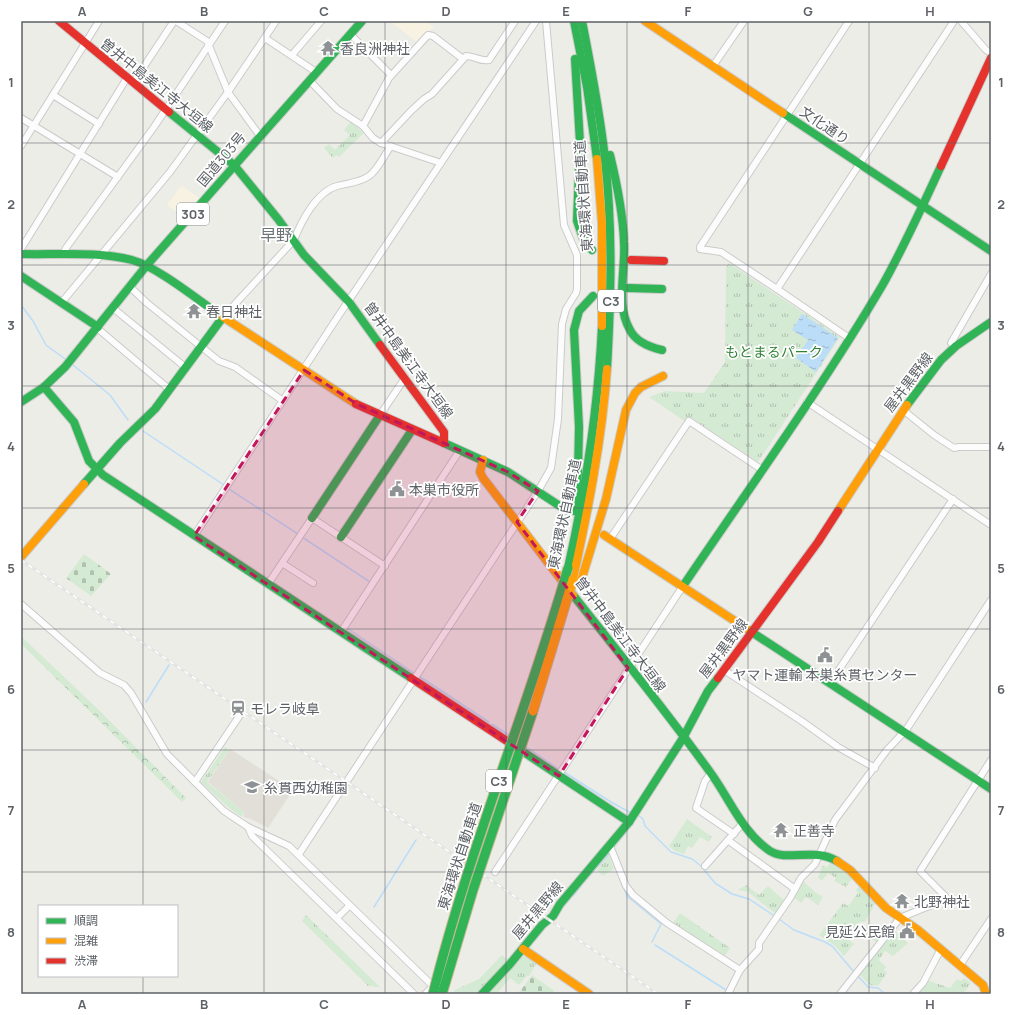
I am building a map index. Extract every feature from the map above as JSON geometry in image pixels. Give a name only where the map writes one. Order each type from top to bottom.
[{"type":"main road","name":"曽井中島美江寺大垣線","points":[[59,21],[85,44],[234,165],[294,240],[312,266],[349,302],[444,432],[444,443]]},
{"type":"main road","name":"国道303号","points":[[21,402],[44,387],[65,367],[147,265],[190,219],[234,165],[362,21]]},
{"type":"main road","points":[[573,21],[580,123],[577,221],[582,238],[592,250]]},
{"type":"main road","name":"東海環状自動車道","points":[[433,990],[458,903],[536,676],[568,568],[591,453],[602,319],[602,263],[598,173],[585,82],[573,21]]},
{"type":"main road","name":"東海環状自動車道","points":[[441,994],[481,862],[577,580],[595,482],[607,377],[611,272],[609,217],[602,127],[582,21]]},
{"type":"main road","name":"文化通り","points":[[645,21],[991,251]]},
{"type":"main road","points":[[683,586],[807,402],[882,285],[923,205],[968,103],[991,58]]},
{"type":"main road","points":[[602,127],[617,181],[625,253],[624,304],[627,324],[635,338],[641,343],[662,350]]},
{"type":"main road","points":[[21,254],[100,256],[132,260],[147,265],[223,317],[345,396],[412,430],[508,472],[566,510]]},
{"type":"main road","points":[[631,260],[664,261]]},
{"type":"main road","points":[[21,276],[62,302],[97,328]]},
{"type":"main road","points":[[628,288],[662,289]]},
{"type":"main road","points":[[568,568],[579,450],[579,393],[574,330],[579,311],[593,296]]},
{"type":"main road","points":[[21,557],[120,443],[145,420],[223,317]]},
{"type":"main road","name":"屋井黒野線","points":[[482,994],[523,949],[542,925],[549,921],[558,910],[560,904],[629,822],[683,738],[704,698],[818,542],[903,410],[941,360],[955,347],[991,322]]},
{"type":"main road","points":[[577,580],[606,499],[626,410],[635,393],[641,387],[664,376]]},
{"type":"main road","points":[[44,387],[74,422],[87,457],[97,470],[194,536],[629,822]]},
{"type":"main road","points":[[312,518],[380,414]]},
{"type":"main road","points":[[341,537],[412,430]]},
{"type":"main road","name":"曽井中島美江寺大垣線","points":[[483,460],[480,472],[628,668],[711,773],[743,823],[761,844],[776,854],[820,853]]},
{"type":"main road","points":[[607,537],[830,683],[903,733],[991,789]]},
{"type":"main road","points":[[820,853],[835,859],[886,908],[941,949],[987,987],[986,994]]},
{"type":"main road","points":[[523,949],[589,994]]},
{"type":"street","points":[[21,146],[100,21]]},
{"type":"street","points":[[21,249],[99,124],[174,21],[206,41],[228,92],[260,136]]},
{"type":"street","points":[[63,255],[66,248],[166,110],[225,21]]},
{"type":"street","points":[[62,302],[170,172],[228,92],[276,21]]},
{"type":"street","points":[[292,55],[321,21]]},
{"type":"street","points":[[381,143],[415,107],[432,94],[463,59],[471,56],[484,61],[489,60],[515,21]]},
{"type":"street","points":[[194,536],[536,21]]},
{"type":"street","points":[[299,854],[538,491],[551,468],[558,419],[562,324],[566,309],[576,293],[577,255],[564,224],[546,21]]},
{"type":"street","points":[[713,66],[744,21]]},
{"type":"street","points":[[849,21],[700,246],[700,249],[721,252],[849,338]]},
{"type":"street","points":[[777,289],[954,21]]},
{"type":"street","points":[[961,21],[986,50],[991,53]]},
{"type":"street","points":[[350,34],[391,75]]},
{"type":"street","points":[[363,126],[391,75],[428,35],[432,36],[463,59]]},
{"type":"street","points":[[265,38],[316,72]]},
{"type":"street","points":[[309,80],[337,109],[363,126],[373,138],[381,143],[441,163]]},
{"type":"street","points":[[54,95],[99,124]]},
{"type":"street","points":[[21,118],[118,177]]},
{"type":"street","points":[[223,317],[294,240],[299,226],[322,194],[335,186],[360,182],[370,175],[391,146]]},
{"type":"street","points":[[955,347],[951,343],[991,274]]},
{"type":"street","points":[[130,287],[219,361],[235,367],[283,401]]},
{"type":"street","points":[[113,308],[185,367]]},
{"type":"street","points":[[97,328],[169,389]]},
{"type":"street","points":[[380,414],[405,378]]},
{"type":"street","points":[[807,402],[991,525]]},
{"type":"street","points":[[903,410],[934,435],[954,448],[991,447]]},
{"type":"street","points":[[607,537],[689,421],[761,469]]},
{"type":"street","points":[[342,632],[460,450]]},
{"type":"street","points":[[830,683],[953,499]]},
{"type":"street","points":[[268,584],[312,518],[385,566]]},
{"type":"street","points":[[282,563],[313,584]]},
{"type":"street","points":[[495,872],[683,586]]},
{"type":"street","points":[[728,994],[740,970],[759,949],[759,943],[778,917],[801,878],[815,864],[835,820],[906,730],[991,600]]},
{"type":"street","points":[[21,604],[100,673],[124,685],[131,693],[167,754],[224,811],[248,827],[289,846],[299,854],[433,990],[441,994]]},
{"type":"street","points":[[724,670],[838,747],[875,768]]},
{"type":"street","points":[[195,782],[240,715]]},
{"type":"street","points":[[840,994],[900,918],[946,900],[946,897],[936,886],[920,872],[991,760]]},
{"type":"street","points":[[711,773],[705,781],[696,808],[734,834]]},
{"type":"street","points":[[705,866],[743,823]]},
{"type":"street","points":[[248,827],[252,836],[414,994]]},
{"type":"street","points":[[729,840],[795,889]]},
{"type":"street","points":[[610,846],[626,886],[633,895],[667,923],[740,970]]},
{"type":"street","points":[[337,918],[349,906]]},
{"type":"street","points":[[960,966],[991,919]]},
{"type":"street","points":[[913,994],[923,983],[941,949]]},
{"type":"street","points":[[425,994],[433,990]]},
{"type":"highlighted area","points":[[304,370],[357,404],[508,472],[538,491],[517,522],[628,668],[559,776],[194,536]]},
{"type":"shaded area","points":[[390,21],[426,21],[433,27],[418,43]]},
{"type":"shaded area","points":[[181,186],[201,199],[186,218],[167,205]]},
{"type":"shaded area","name":"糸貫西幼稚園","points":[[230,749],[293,790],[268,828],[244,817],[244,812],[208,782]]},
{"type":"green space","points":[[351,121],[364,133],[339,157],[337,155],[333,158],[324,148],[329,144],[335,150],[350,135],[344,130]]},
{"type":"green space","name":"もとまるパーク","points":[[729,263],[840,337],[758,462],[690,417],[686,422],[649,397],[665,391],[704,393],[725,362],[726,268]]},
{"type":"green space","points":[[84,554],[111,574],[91,596],[66,578]]},
{"type":"green space","points":[[21,636],[101,712],[186,798],[182,802],[21,644]]},
{"type":"green space","points":[[225,747],[229,750],[207,782],[244,812],[242,817],[229,808],[201,782]]},
{"type":"green space","points":[[687,819],[712,837],[709,842],[700,837],[692,848],[688,846],[684,854],[675,851],[669,846]]},
{"type":"green space","points":[[609,855],[614,869],[603,876],[597,870]]},
{"type":"green space","points":[[831,862],[853,877],[846,887],[834,881],[836,878],[828,873],[822,881],[818,878],[822,866],[827,867]]},
{"type":"green space","points":[[802,880],[823,897],[818,905],[806,897],[801,903],[793,897]]},
{"type":"green space","points":[[746,885],[759,895],[768,886],[786,902],[777,915],[748,892],[738,890]]},
{"type":"green space","points":[[860,885],[876,902],[865,922],[860,922],[847,938],[854,944],[844,956],[834,945],[819,935],[843,903],[848,906],[858,893],[856,890]]},
{"type":"green space","points":[[680,913],[730,948],[725,956],[673,923]]},
{"type":"green space","points":[[306,915],[380,987],[368,986],[302,921]]},
{"type":"green space","points":[[869,924],[890,927],[877,943],[863,933]]},
{"type":"green space","points":[[893,929],[908,943],[893,956],[885,951],[879,960],[886,967],[884,970],[887,973],[878,986],[870,985],[858,973]]},
{"type":"green space","points":[[502,955],[508,960],[477,994],[452,994],[455,990],[479,979]]},
{"type":"green space","points":[[521,957],[529,957],[537,962],[530,975],[527,976],[519,985],[510,978],[497,994],[489,994],[488,992]]},
{"type":"green space","points":[[532,975],[553,990],[556,994],[518,994]]},
{"type":"green space","points":[[964,978],[971,983],[963,994],[918,994],[927,980],[950,988],[957,979],[961,981]]},
{"type":"water","points":[[802,314],[838,338],[816,372],[796,358],[808,340],[792,330]]},
{"type":"waterway","points":[[21,305],[33,321],[46,345],[65,359]]},
{"type":"waterway","points":[[73,365],[110,395],[128,420]]},
{"type":"waterway","points":[[143,431],[224,485]]},
{"type":"waterway","points":[[229,489],[298,534]]},
{"type":"waterway","points":[[302,537],[370,582]]},
{"type":"waterway","points":[[347,628],[414,673]]},
{"type":"waterway","points":[[146,702],[169,665]]},
{"type":"waterway","points":[[419,676],[489,722]]},
{"type":"waterway","points":[[492,724],[509,735]]},
{"type":"waterway","points":[[525,746],[560,770]]},
{"type":"waterway","points":[[564,772],[631,813]]},
{"type":"waterway","points":[[638,815],[643,819],[645,826],[671,852],[692,859],[701,866],[715,883],[732,894],[749,899],[776,917]]},
{"type":"waterway","points":[[615,846],[629,828]]},
{"type":"waterway","points":[[374,907],[416,840]]},
{"type":"waterway","points":[[584,882],[610,853]]},
{"type":"waterway","points":[[573,896],[581,886]]},
{"type":"waterway","points":[[623,886],[627,896],[661,924],[652,942]]},
{"type":"waterway","points":[[563,907],[570,899]]},
{"type":"waterway","points":[[779,919],[794,930],[832,946],[854,972]]},
{"type":"waterway","points":[[655,945],[726,990]]},
{"type":"waterway","points":[[725,964],[737,972]]},
{"type":"waterway","points":[[857,975],[868,987],[878,988],[885,994]]},
{"type":"railway","points":[[21,560],[658,994]]},
{"type":"traffic: fast","points":[[21,402],[44,387],[65,367],[147,265],[362,21]]},
{"type":"traffic: fast","points":[[574,21],[587,87],[597,159]]},
{"type":"traffic: fast","points":[[582,21],[598,107],[608,185],[610,316],[607,369]]},
{"type":"traffic: fast","points":[[575,59],[580,143],[577,221],[583,238],[592,250]]},
{"type":"traffic: fast","points":[[169,112],[234,165],[278,219],[304,255],[349,302],[380,345]]},
{"type":"traffic: fast","points":[[783,113],[991,251]]},
{"type":"traffic: fast","points":[[610,155],[619,198],[623,231],[623,309],[630,330],[636,338],[648,346],[662,350]]},
{"type":"traffic: fast","points":[[683,586],[785,438],[859,324],[898,257],[941,166]]},
{"type":"traffic: fast","points":[[21,254],[91,254],[132,260],[166,277],[223,317],[155,409],[120,443],[84,484]]},
{"type":"traffic: fast","points":[[21,276],[98,327]]},
{"type":"traffic: fast","points":[[628,288],[662,289]]},
{"type":"traffic: fast","points":[[574,511],[578,472],[579,427],[574,330],[579,311],[593,296]]},
{"type":"traffic: fast","points":[[907,405],[941,360],[956,346],[991,322]]},
{"type":"traffic: fast","points":[[568,568],[586,478],[598,387],[602,326]]},
{"type":"traffic: fast","points":[[44,387],[74,422],[89,461],[103,475],[411,678]]},
{"type":"traffic: fast","points":[[312,518],[380,415]]},
{"type":"traffic: fast","points":[[341,537],[412,430]]},
{"type":"traffic: fast","points":[[444,443],[508,472],[566,510]]},
{"type":"traffic: fast","points":[[433,994],[447,940],[464,886],[535,674],[568,568]]},
{"type":"traffic: fast","points":[[573,595],[642,682],[710,772],[751,834],[770,851],[777,854],[819,855],[837,861]]},
{"type":"traffic: fast","points":[[747,629],[991,789]]},
{"type":"traffic: fast","points":[[482,994],[510,964],[542,925],[553,916],[560,904],[629,822],[683,738],[708,691],[718,678]]},
{"type":"traffic: fast","points":[[442,994],[473,890],[533,711]]},
{"type":"traffic: fast","points":[[522,751],[629,822]]},
{"type":"traffic: slow","points":[[645,21],[783,113]]},
{"type":"traffic: slow","points":[[597,159],[602,224],[602,326]]},
{"type":"traffic: slow","points":[[223,317],[356,404]]},
{"type":"traffic: slow","points":[[573,579],[594,475],[602,422],[607,369]]},
{"type":"traffic: slow","points":[[581,581],[606,499],[626,410],[635,393],[641,387],[663,376]]},
{"type":"traffic: slow","points":[[838,511],[907,405]]},
{"type":"traffic: slow","points":[[483,460],[480,472],[483,478],[573,595]]},
{"type":"traffic: slow","points":[[21,557],[84,484]]},
{"type":"traffic: slow","points":[[604,535],[747,629]]},
{"type":"traffic: slow","points":[[533,711],[573,579]]},
{"type":"traffic: slow","points":[[837,861],[850,870],[886,908],[918,930],[983,985],[986,994]]},
{"type":"traffic: slow","points":[[523,949],[589,994]]},
{"type":"traffic: jam","points":[[59,21],[169,112]]},
{"type":"traffic: jam","points":[[941,166],[991,58]]},
{"type":"traffic: jam","points":[[631,260],[664,261]]},
{"type":"traffic: jam","points":[[380,345],[444,432],[444,443]]},
{"type":"traffic: jam","points":[[356,404],[444,443]]},
{"type":"traffic: jam","points":[[718,678],[818,542],[838,511]]},
{"type":"traffic: jam","points":[[411,678],[522,751]]},
{"type":"place","name":"香良洲神社","points":[[328,48]]},
{"type":"place","name":"春日神社","points":[[194,311]]},
{"type":"place","name":"本巣市役所","points":[[397,489]]},
{"type":"place","name":"ヤマト運輸 本巣糸貫センター","points":[[825,655]]},
{"type":"place","name":"モレラ岐阜","points":[[238,708]]},
{"type":"place","name":"糸貫西幼稚園","points":[[252,787]]},
{"type":"place","name":"正善寺","points":[[781,830]]},
{"type":"place","name":"北野神社","points":[[902,901]]},
{"type":"place","name":"見延公民館","points":[[907,931]]},
{"type":"district","name":"早野","points":[[276,235]]}]
